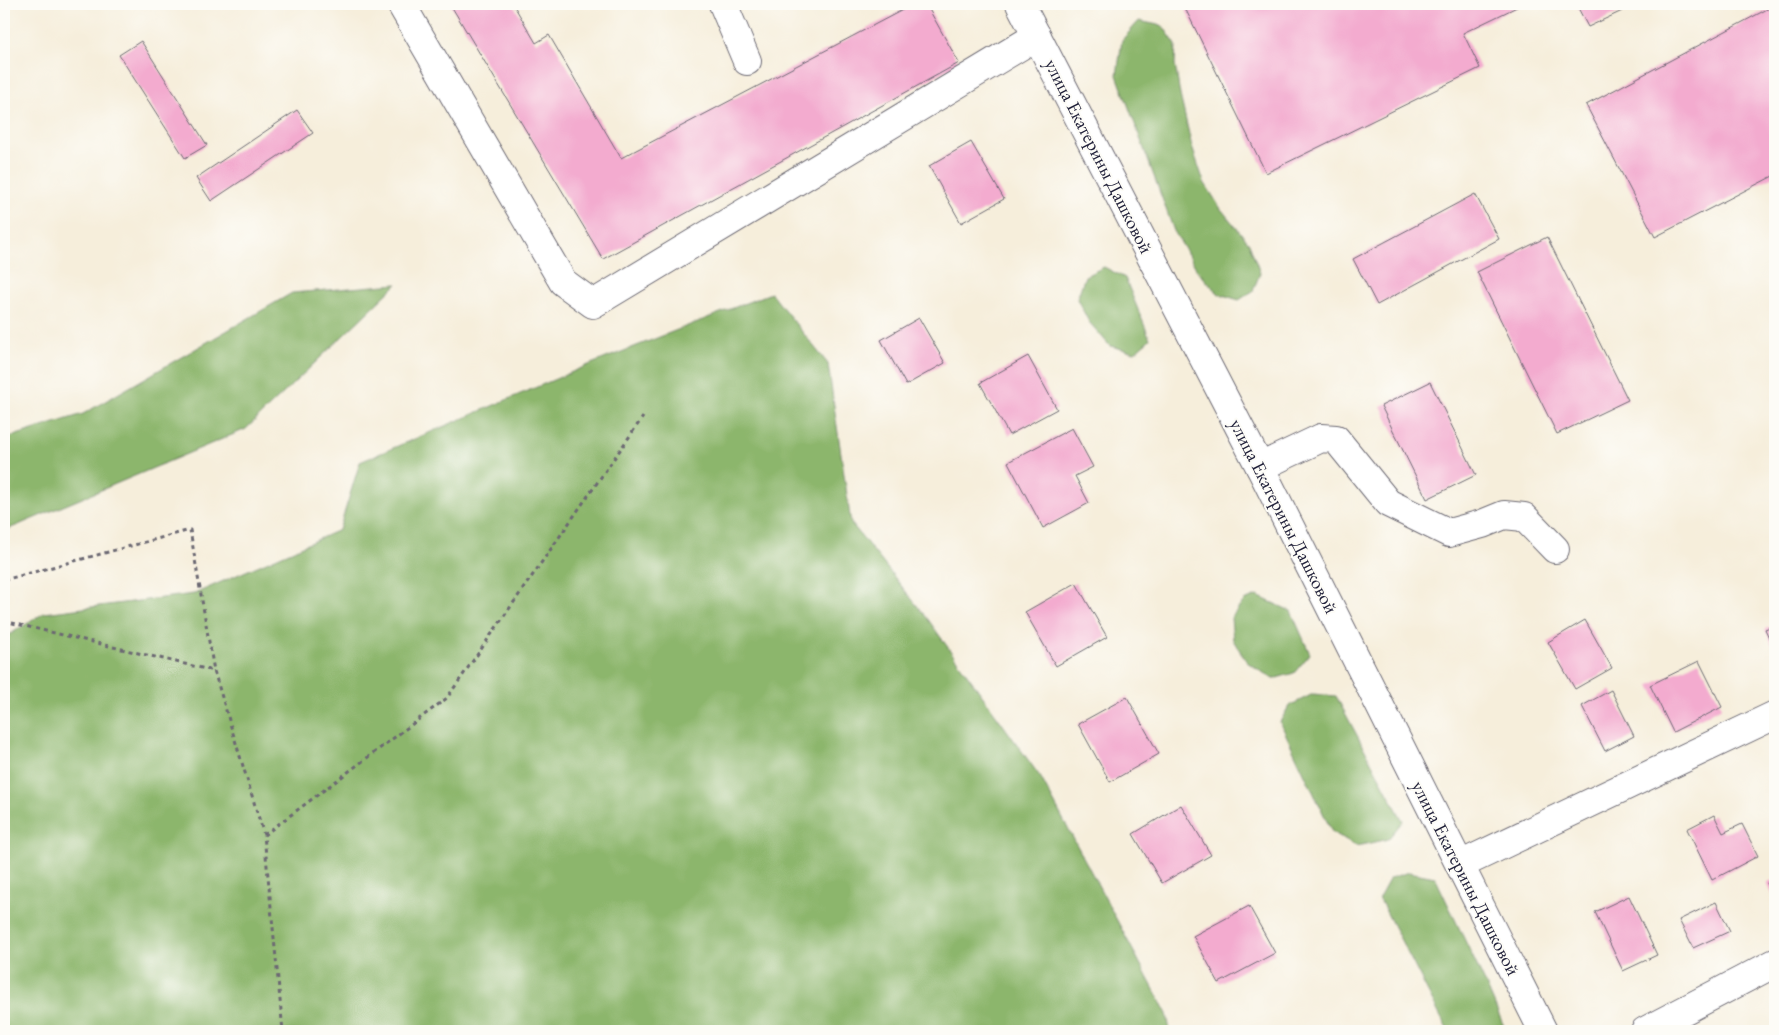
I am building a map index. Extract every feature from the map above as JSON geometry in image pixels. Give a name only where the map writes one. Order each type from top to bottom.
[{"type":"street","points":[[401,4],[563,282],[593,304],[1037,36]]},
{"type":"street","points":[[722,4],[747,61]]},
{"type":"street","name":"улица Екатерины Дашковой","points":[[1020,4],[1260,467],[1544,1031]]},
{"type":"street","points":[[1260,467],[1321,438],[1336,439],[1388,503],[1448,533],[1482,524],[1504,515],[1524,517],[1555,549]]},
{"type":"street","points":[[1460,865],[1775,716]]},
{"type":"street","points":[[1645,1031],[1775,963]]},
{"type":"path","points":[[264,835],[447,698],[642,417]]},
{"type":"path","points":[[4,580],[190,530],[214,671],[264,835],[283,1031]]},
{"type":"path","points":[[4,621],[214,671]]},
{"type":"green space","points":[[1139,21],[1163,26],[1176,45],[1175,64],[1180,95],[1192,147],[1204,182],[1221,209],[1249,243],[1260,273],[1253,291],[1239,300],[1219,294],[1199,273],[1174,231],[1117,75],[1122,40]]},
{"type":"green space","points":[[1104,267],[1125,278],[1150,339],[1135,352],[1110,346],[1089,322],[1077,299],[1085,276]]},
{"type":"green space","points":[[397,284],[246,429],[4,531],[4,439],[83,414],[292,293]]},
{"type":"green space","points":[[771,293],[828,364],[851,523],[927,618],[1041,778],[1167,1014],[1170,1031],[4,1031],[4,638],[44,613],[194,594],[339,530],[360,462],[591,364]]},
{"type":"green space","points":[[1257,596],[1291,611],[1310,654],[1294,673],[1273,679],[1247,662],[1233,640],[1231,618],[1244,601]]},
{"type":"green space","points":[[1313,694],[1336,696],[1403,821],[1388,839],[1357,846],[1332,832],[1280,722],[1289,706]]},
{"type":"green space","points":[[1409,872],[1435,877],[1506,1031],[1448,1031],[1379,898],[1390,878]]},
{"type":"building","points":[[450,4],[513,4],[536,43],[549,35],[621,158],[914,4],[926,4],[959,63],[603,259]]},
{"type":"building","points":[[1183,4],[1523,4],[1463,33],[1480,68],[1266,173]]},
{"type":"building","points":[[1576,4],[1637,4],[1588,27]]},
{"type":"building","points":[[1775,5],[1775,175],[1655,237],[1586,105]]},
{"type":"building","points":[[141,41],[207,145],[185,158],[119,55]]},
{"type":"building","points":[[297,110],[313,133],[211,201],[196,178]]},
{"type":"building","points":[[971,142],[1004,199],[961,223],[929,166]]},
{"type":"building","points":[[1475,194],[1499,239],[1377,305],[1353,259]]},
{"type":"building","points":[[1547,237],[1628,400],[1557,434],[1477,272]]},
{"type":"building","points":[[919,318],[945,363],[906,385],[881,340]]},
{"type":"building","points":[[1028,356],[1057,409],[1009,435],[980,383]]},
{"type":"building","points":[[1430,382],[1476,475],[1427,499],[1381,406]]},
{"type":"building","points":[[1072,428],[1093,467],[1075,476],[1089,503],[1043,528],[1008,462]]},
{"type":"building","points":[[1076,583],[1107,637],[1056,666],[1025,612]]},
{"type":"building","points":[[1585,620],[1612,668],[1575,689],[1548,642]]},
{"type":"building","points":[[1775,625],[1775,651],[1765,629]]},
{"type":"building","points":[[1699,661],[1722,707],[1673,732],[1650,685]]},
{"type":"building","points":[[1611,690],[1634,736],[1605,751],[1582,706]]},
{"type":"building","points":[[1127,697],[1159,754],[1110,782],[1078,724]]},
{"type":"building","points":[[1181,805],[1211,855],[1162,883],[1133,834]]},
{"type":"building","points":[[1714,815],[1723,833],[1742,824],[1758,856],[1712,880],[1687,829]]},
{"type":"building","points":[[1775,879],[1775,900],[1767,883]]},
{"type":"building","points":[[1629,896],[1657,955],[1623,971],[1595,912]]},
{"type":"building","points":[[1716,902],[1730,931],[1693,948],[1679,920]]},
{"type":"building","points":[[1249,906],[1275,953],[1219,983],[1193,936]]}]
